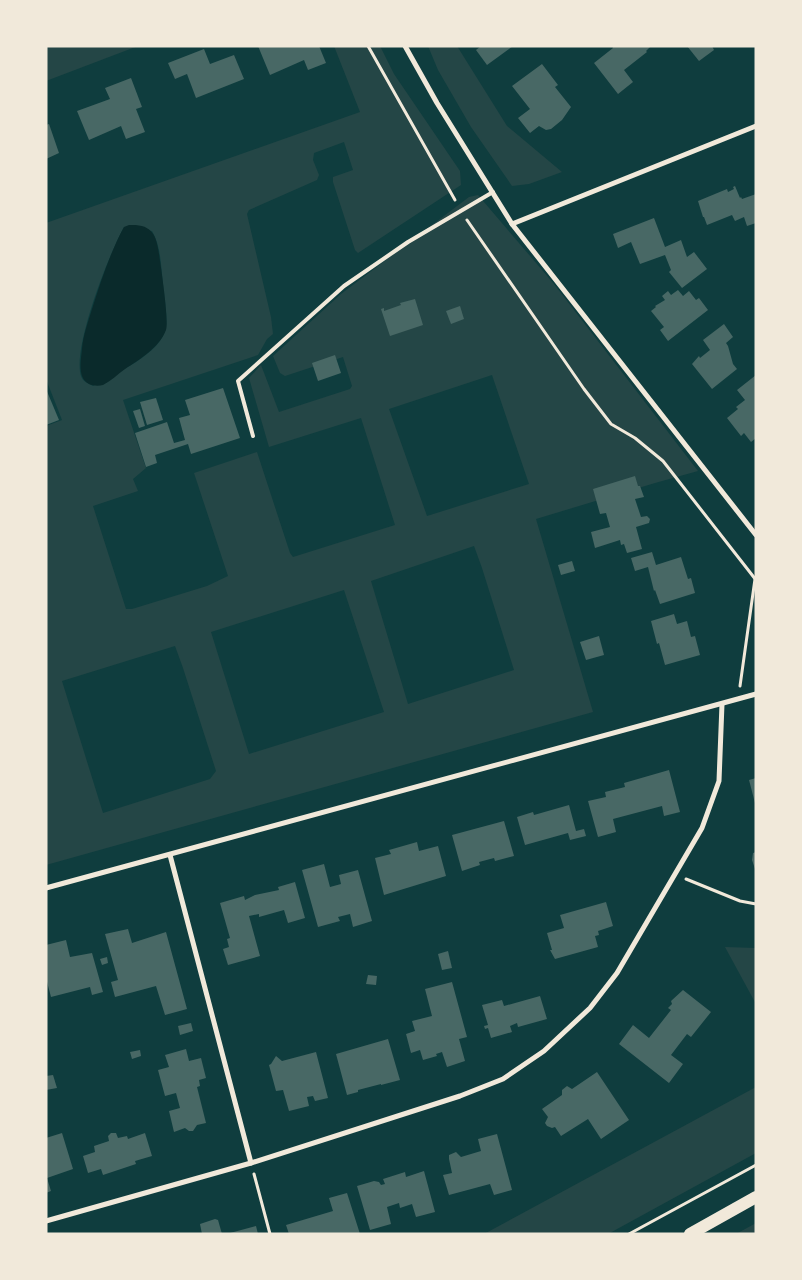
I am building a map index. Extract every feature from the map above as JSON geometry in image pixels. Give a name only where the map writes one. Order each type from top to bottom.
[{"type":"main road","points":[[690,1234],[756,1198]]},
{"type":"street","points":[[405,46],[512,224],[756,535]]},
{"type":"street","points":[[512,224],[756,126]]},
{"type":"street","points":[[46,888],[756,694]]},
{"type":"street","points":[[46,1221],[251,1163],[460,1096],[503,1078],[544,1051],[590,1008],[617,973],[702,828],[719,781],[722,704]]},
{"type":"street","points":[[170,854],[251,1163]]},
{"type":"lane","points":[[253,436],[238,381],[344,286],[408,242],[492,192]]},
{"type":"path","points":[[368,46],[461,210],[584,389],[611,424],[635,438],[663,461],[756,580],[738,699]]},
{"type":"path","points":[[676,875],[740,901],[756,904]]},
{"type":"path","points":[[251,1163],[270,1234]]},
{"type":"path","points":[[629,1234],[756,1165]]},
{"type":"shaded area","points":[[50,46],[138,46],[46,81],[46,48]]},
{"type":"shaded area","points":[[334,46],[380,46],[394,74],[460,171],[461,185],[358,253],[355,250],[333,182],[333,177],[353,170],[344,142],[314,153],[313,160],[319,175],[317,180],[249,210],[247,214],[271,317],[273,334],[267,339],[258,355],[123,400],[146,468],[133,479],[138,491],[93,506],[126,609],[132,609],[207,586],[228,576],[194,473],[257,452],[290,553],[293,557],[395,525],[361,418],[269,447],[249,378],[261,365],[279,412],[350,389],[352,386],[343,357],[285,376],[280,373],[273,356],[341,294],[469,197],[478,195],[554,284],[698,471],[536,519],[593,712],[46,865],[46,426],[62,420],[46,379],[46,223],[360,112]],"holes":[[[124,227],[152,231],[160,257],[166,327],[163,337],[147,354],[93,386],[84,381],[81,376],[82,345],[101,279]],[[492,375],[529,484],[427,516],[389,409]],[[474,546],[514,670],[408,704],[371,581]],[[344,590],[384,712],[249,754],[211,632]],[[175,646],[216,771],[210,779],[103,813],[62,681]]]},
{"type":"shaded area","points":[[428,46],[457,46],[507,126],[562,172],[529,184],[512,186],[471,127],[438,70]]},
{"type":"shaded area","points":[[129,225],[148,228],[156,241],[164,294],[166,330],[154,348],[143,357],[106,383],[96,386],[85,381],[81,373],[81,358],[85,334],[110,257],[124,227]]},
{"type":"shaded area","points":[[725,947],[756,948],[756,1004]]},
{"type":"shaded area","points":[[756,1087],[756,1153],[608,1234],[484,1234]]},
{"type":"shaded area","points":[[756,1223],[756,1234],[736,1234]]},
{"type":"building","points":[[258,46],[319,46],[326,63],[308,70],[304,60],[270,75]]},
{"type":"building","points":[[481,46],[513,46],[487,65],[476,50]]},
{"type":"building","points":[[612,46],[651,46],[647,52],[624,70],[633,82],[618,94],[594,63],[613,48]]},
{"type":"building","points":[[687,46],[712,46],[714,50],[699,61]]},
{"type":"building","points":[[204,49],[210,64],[234,55],[244,79],[196,98],[187,74],[175,79],[168,63]]},
{"type":"building","points":[[542,64],[558,85],[555,87],[571,107],[562,120],[551,129],[546,130],[539,126],[530,133],[518,118],[530,109],[512,86]]},
{"type":"building","points":[[131,78],[142,107],[136,109],[145,132],[126,139],[121,126],[89,140],[77,111],[110,99],[105,88]]},
{"type":"building","points":[[49,124],[59,153],[46,159],[46,125]]},
{"type":"building","points":[[735,186],[742,199],[756,194],[756,223],[747,226],[744,217],[735,221],[732,215],[707,225],[698,201],[727,189],[728,192],[734,189],[733,187]]},
{"type":"building","points":[[654,218],[665,247],[681,240],[687,257],[694,252],[707,269],[682,288],[669,272],[671,270],[665,255],[640,264],[631,242],[618,248],[613,234]]},
{"type":"building","points":[[678,290],[683,296],[689,291],[696,300],[699,298],[708,310],[668,341],[660,330],[664,327],[651,311],[665,300],[662,296],[668,291],[671,295]]},
{"type":"building","points":[[415,299],[423,325],[390,336],[381,309],[384,308],[384,311],[401,305],[400,303]]},
{"type":"building","points":[[460,306],[464,319],[451,324],[446,311]]},
{"type":"building","points":[[724,324],[733,337],[726,343],[733,364],[737,369],[712,389],[692,364],[699,356],[700,358],[710,350],[703,340]]},
{"type":"building","points":[[335,355],[341,373],[318,381],[312,363]]},
{"type":"building","points":[[756,375],[756,438],[751,442],[744,433],[741,436],[727,418],[745,400],[737,390]]},
{"type":"building","points":[[223,388],[240,438],[191,454],[188,444],[155,455],[157,463],[146,467],[135,433],[167,422],[174,443],[185,440],[179,418],[190,415],[185,400]]},
{"type":"building","points":[[46,389],[59,420],[46,425]]},
{"type":"building","points":[[156,398],[163,420],[147,425],[140,402]]},
{"type":"building","points":[[140,409],[145,426],[139,428],[133,411]]},
{"type":"building","points":[[635,476],[644,497],[635,499],[641,517],[647,516],[650,519],[649,523],[636,527],[642,549],[627,553],[624,544],[621,545],[620,540],[595,548],[591,532],[610,527],[606,513],[600,514],[593,489]]},
{"type":"building","points":[[652,552],[656,565],[681,557],[688,579],[691,578],[695,593],[660,604],[654,591],[648,567],[635,571],[631,558]]},
{"type":"building","points":[[572,561],[575,571],[561,575],[558,565]]},
{"type":"building","points":[[674,614],[677,624],[687,621],[691,637],[695,636],[700,655],[665,665],[651,621]]},
{"type":"building","points":[[599,636],[604,655],[586,660],[580,642]]},
{"type":"building","points":[[669,770],[680,812],[664,816],[662,806],[613,819],[616,832],[598,837],[588,801],[606,797],[605,792],[625,787],[624,783]]},
{"type":"building","points":[[756,778],[756,803],[755,803],[749,780]]},
{"type":"building","points":[[569,805],[576,831],[584,829],[586,836],[570,840],[568,833],[525,845],[517,817],[533,812],[534,815]]},
{"type":"building","points":[[504,821],[514,856],[495,861],[494,858],[479,862],[480,865],[462,871],[452,835]]},
{"type":"building","points":[[417,842],[419,851],[438,846],[446,876],[384,895],[375,858],[391,854],[389,850]]},
{"type":"building","points":[[756,852],[756,872],[752,860],[753,853]]},
{"type":"building","points":[[324,864],[330,887],[341,884],[339,875],[358,870],[372,921],[353,927],[350,914],[338,917],[340,921],[318,927],[302,870]]},
{"type":"building","points":[[295,882],[305,918],[288,923],[284,910],[259,917],[259,914],[249,916],[260,956],[228,965],[223,949],[229,947],[227,939],[230,938],[220,903],[244,896],[245,900],[255,895],[279,890],[278,887]]},
{"type":"building","points":[[606,902],[613,926],[598,931],[599,935],[595,936],[598,947],[555,959],[550,950],[552,950],[547,933],[564,928],[560,915]]},
{"type":"building","points":[[128,929],[132,943],[166,932],[187,1009],[165,1015],[156,986],[115,997],[111,982],[118,980],[105,934]]},
{"type":"building","points":[[66,940],[70,957],[92,953],[103,992],[92,995],[90,987],[51,997],[46,978],[46,945]]},
{"type":"building","points":[[448,951],[452,968],[442,970],[438,954]]},
{"type":"building","points":[[107,957],[108,963],[102,965],[100,959]]},
{"type":"building","points":[[368,975],[377,976],[376,985],[366,984]]},
{"type":"building","points":[[452,982],[467,1037],[459,1039],[465,1061],[447,1067],[442,1052],[436,1054],[437,1056],[423,1060],[420,1050],[411,1053],[406,1034],[415,1031],[412,1021],[432,1016],[425,989]]},
{"type":"building","points":[[683,990],[711,1012],[691,1037],[687,1034],[671,1055],[683,1064],[669,1083],[619,1044],[633,1025],[649,1038],[671,1010],[668,1008],[672,1004],[671,1001]]},
{"type":"building","points":[[540,996],[547,1019],[518,1027],[517,1023],[510,1026],[512,1032],[491,1038],[488,1028],[485,1029],[484,1026],[488,1025],[482,1005],[502,1000],[504,1006]]},
{"type":"building","points":[[191,1023],[193,1031],[180,1035],[178,1026]]},
{"type":"building","points":[[388,1039],[400,1080],[358,1090],[358,1092],[347,1095],[336,1054]]},
{"type":"building","points":[[186,1049],[189,1061],[201,1058],[206,1078],[199,1080],[200,1086],[197,1087],[206,1123],[197,1125],[193,1131],[185,1128],[174,1132],[169,1111],[180,1108],[176,1093],[165,1096],[158,1070],[169,1067],[165,1055]]},
{"type":"building","points":[[140,1050],[141,1056],[132,1059],[130,1052]]},
{"type":"building","points":[[316,1052],[328,1098],[315,1101],[313,1096],[307,1097],[309,1106],[289,1111],[283,1090],[276,1091],[269,1065],[276,1056],[282,1061]]},
{"type":"building","points":[[597,1072],[629,1120],[601,1139],[588,1119],[561,1136],[555,1127],[547,1126],[545,1123],[548,1117],[542,1109],[562,1095],[562,1090],[567,1086],[572,1089]]},
{"type":"building","points":[[53,1075],[57,1088],[46,1090],[46,1076]]},
{"type":"building","points":[[62,1133],[73,1169],[47,1178],[51,1191],[46,1193],[46,1138]]},
{"type":"building","points":[[111,1133],[116,1133],[118,1138],[127,1136],[128,1139],[145,1133],[152,1156],[135,1161],[136,1164],[103,1175],[101,1169],[88,1173],[83,1156],[95,1152],[94,1146],[109,1141],[108,1136]]},
{"type":"building","points":[[497,1134],[512,1190],[494,1195],[490,1184],[449,1195],[443,1175],[452,1173],[449,1155],[456,1152],[461,1157],[481,1151],[478,1139]]},
{"type":"building","points":[[424,1171],[435,1212],[416,1217],[412,1204],[400,1208],[399,1203],[387,1207],[391,1224],[370,1230],[357,1186],[374,1181],[379,1182],[381,1185],[385,1184],[383,1179],[405,1172],[406,1177]]},
{"type":"building","points":[[347,1193],[360,1234],[289,1234],[286,1225],[333,1211],[329,1198]]},
{"type":"building","points":[[215,1219],[218,1220],[222,1234],[202,1234],[200,1224]]},
{"type":"building","points":[[256,1226],[258,1234],[230,1234],[230,1233]]}]
